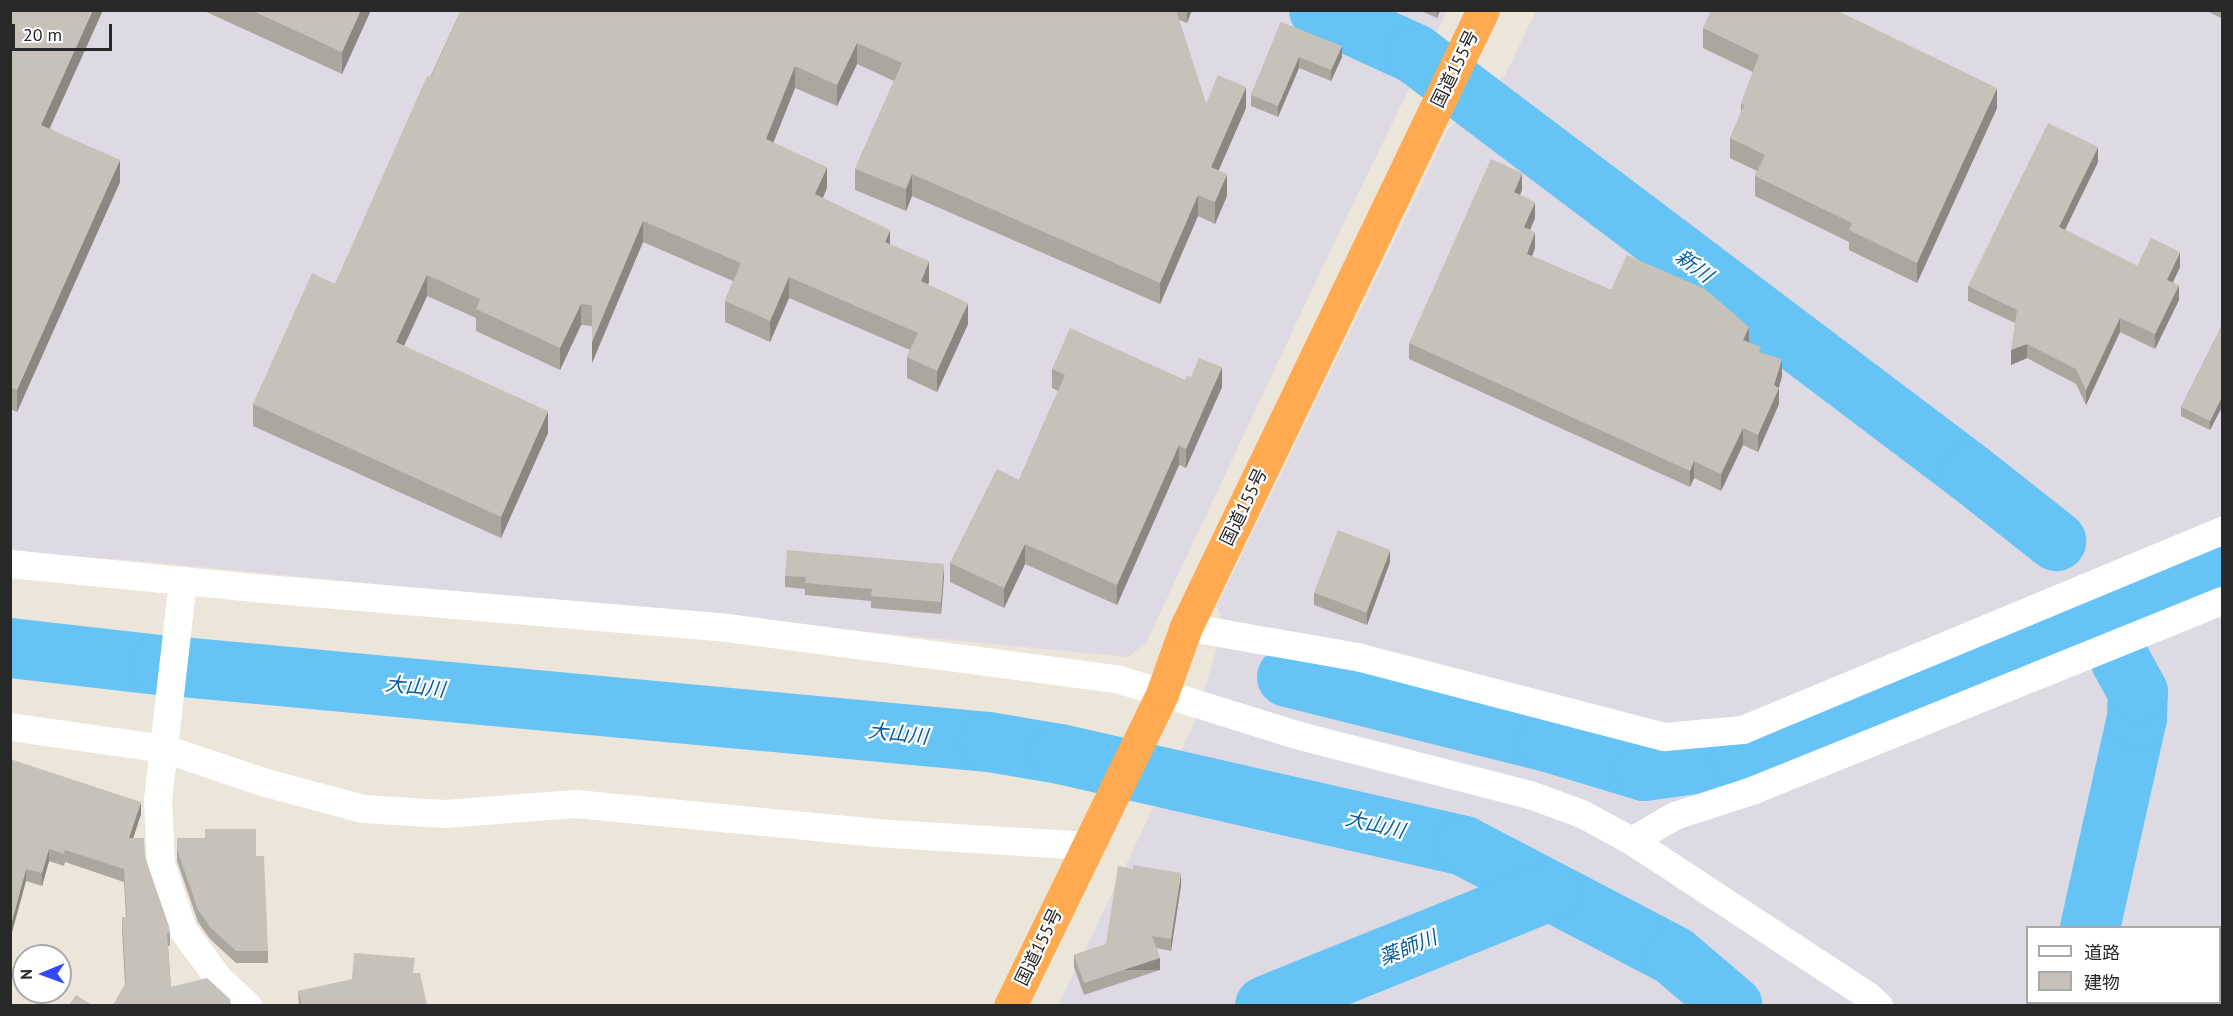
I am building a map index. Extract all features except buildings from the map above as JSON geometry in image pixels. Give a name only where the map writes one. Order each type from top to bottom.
[{"type":"highway","name":"国道155号","points":[[1010,1005],[1162,694],[1186,627],[1483,10]]},
{"type":"street","points":[[1186,627],[1361,658],[1665,737],[1743,730],[2223,531]]},
{"type":"street","points":[[10,564],[720,627],[1120,680],[1300,736],[1530,795],[1582,814],[1632,841],[1879,1005]]},
{"type":"street","points":[[183,581],[158,799],[161,864],[183,930],[219,979],[248,1005]]},
{"type":"street","points":[[1632,841],[1675,816],[1752,791],[2223,601]]},
{"type":"street","points":[[10,727],[166,740],[266,783],[363,809],[445,814],[576,804],[874,833],[1088,846]]},
{"type":"shaded area","points":[[10,11],[1447,11],[1331,249],[1146,643],[1128,657],[128,560],[43,555],[11,549]]},
{"type":"shaded area","points":[[1536,11],[2222,11],[2222,1005],[1058,1006],[1194,723],[1224,625],[1217,606],[1448,130],[1505,75]]},
{"type":"waterway","name":"新川","points":[[1319,10],[1415,54],[1970,473],[2056,541]]},
{"type":"waterway","points":[[1287,677],[1548,742],[1644,771],[1741,758],[2222,562]]},
{"type":"waterway","name":"大山川","points":[[10,648],[160,665],[989,742],[1060,754],[1464,846],[1674,956],[1733,1006]]},
{"type":"waterway","points":[[2090,926],[2137,718],[2138,692],[2121,661]]},
{"type":"waterway","name":"薬師川","points":[[1265,1006],[1550,891]]}]
